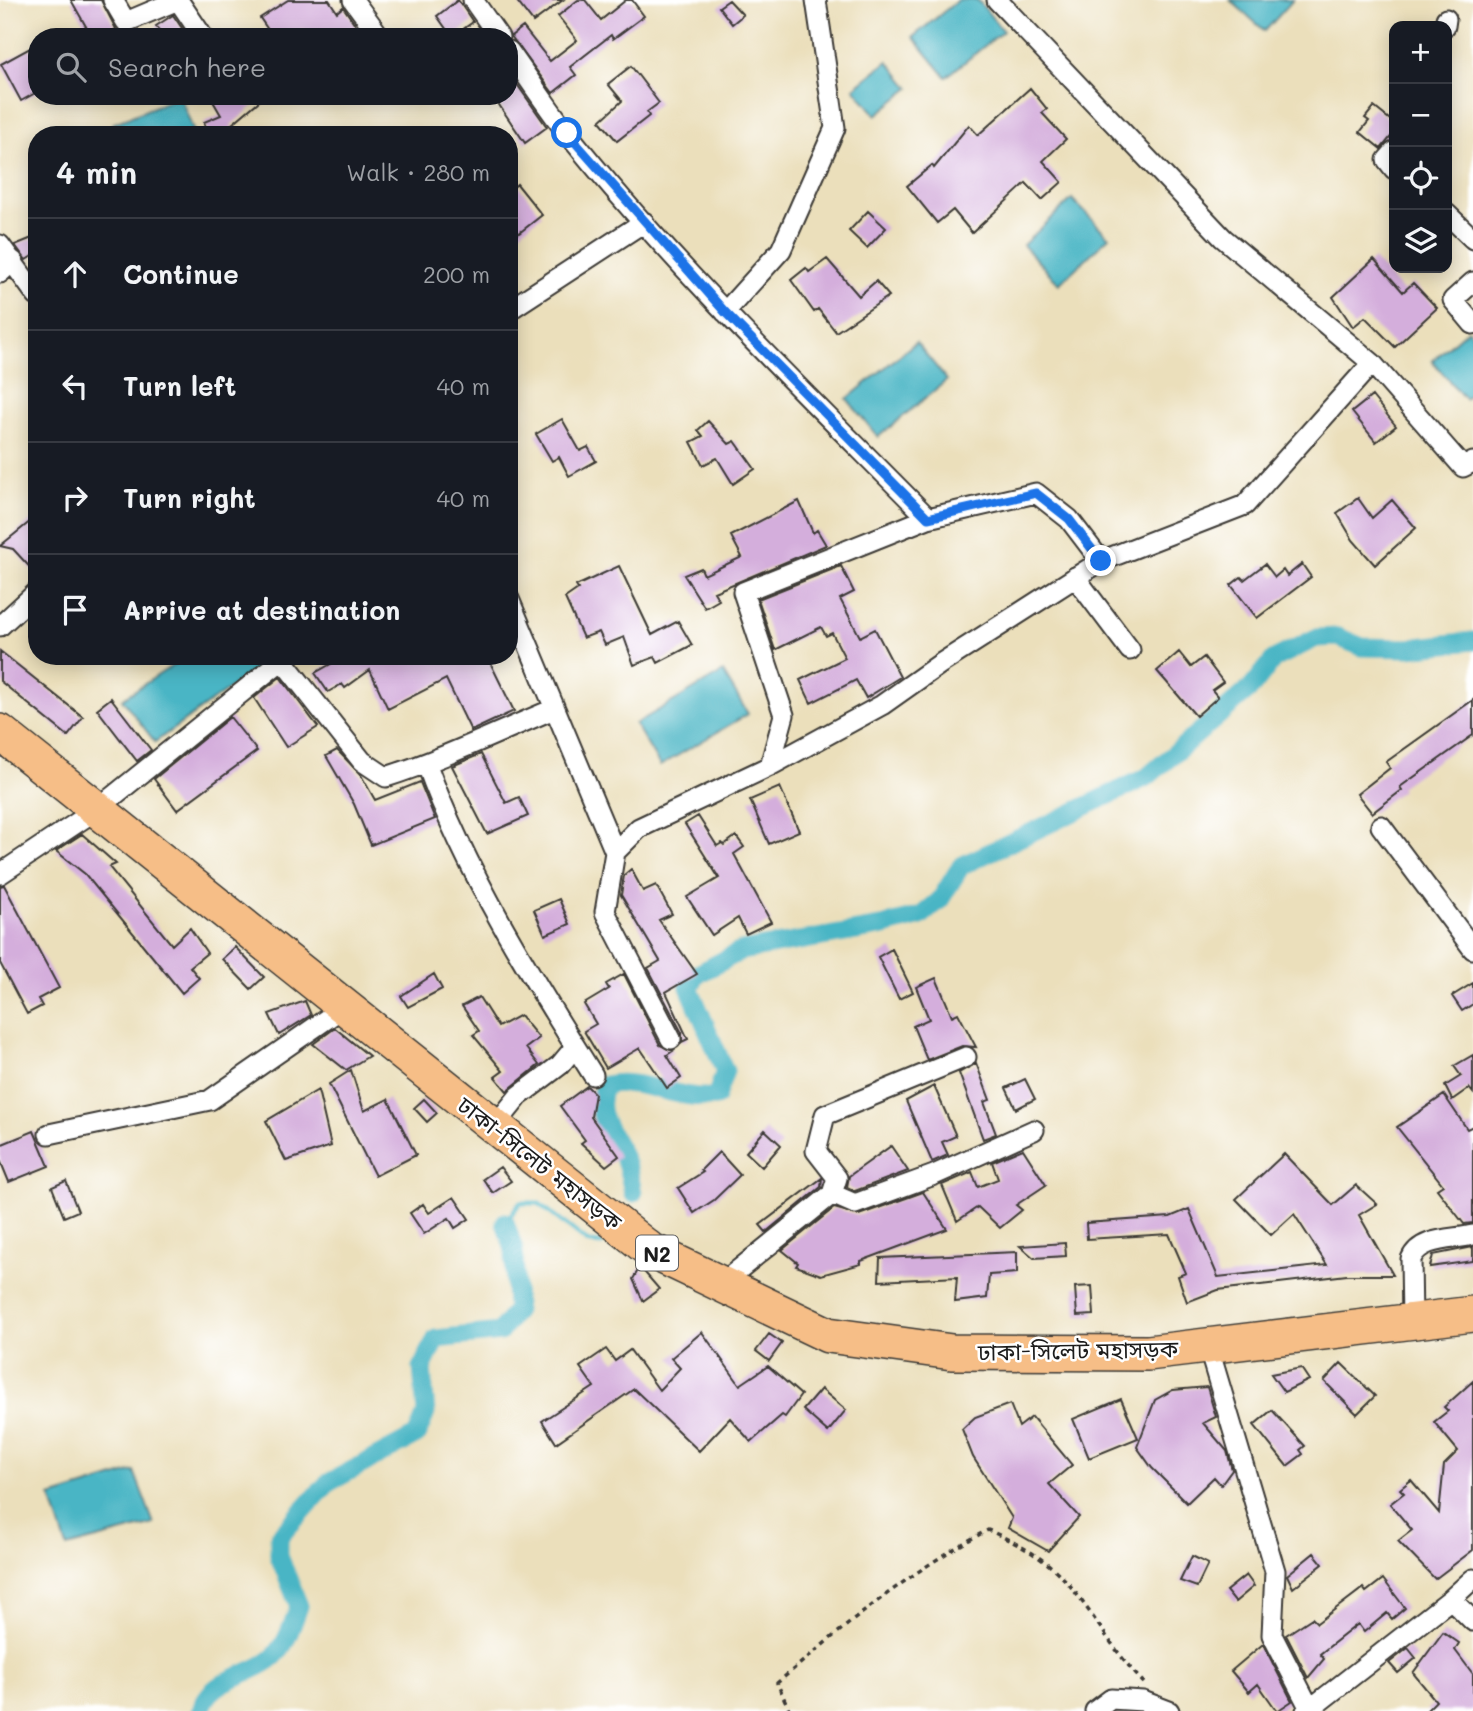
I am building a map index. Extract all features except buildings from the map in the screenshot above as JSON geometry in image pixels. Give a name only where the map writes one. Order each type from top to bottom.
[{"type":"highway","name":"ঢাকা-সিলেট মহাসড়ক","points":[[0,732],[650,1250],[828,1335],[952,1352],[1148,1353],[1473,1314]]},
{"type":"street","points":[[113,0],[126,22],[178,0],[197,28]]},
{"type":"street","points":[[354,0],[374,28]]},
{"type":"street","points":[[473,0],[493,28]]},
{"type":"street","points":[[725,312],[781,250],[835,128],[816,0]]},
{"type":"street","points":[[997,0],[1223,238],[1372,363],[1463,467],[1473,462]]},
{"type":"street","points":[[518,64],[567,133],[725,312],[928,518]]},
{"type":"street","points":[[1452,220],[1473,239]]},
{"type":"street","points":[[518,304],[645,222]]},
{"type":"street","points":[[0,245],[7,267],[28,287]]},
{"type":"street","points":[[1473,282],[1453,300],[1473,324]]},
{"type":"street","points":[[615,852],[639,828],[770,766],[882,705],[940,664],[1101,561],[1245,505],[1372,363]]},
{"type":"street","points":[[770,766],[784,715],[743,592],[928,518],[1036,493],[1069,519],[1101,561]]},
{"type":"street","points":[[1076,577],[1130,650]]},
{"type":"street","points":[[0,626],[28,600]]},
{"type":"street","points":[[518,622],[615,852],[605,912],[671,1039]]},
{"type":"street","points":[[0,874],[96,810],[272,665]]},
{"type":"street","points":[[286,665],[362,761],[386,777],[427,765],[467,745],[554,709]]},
{"type":"street","points":[[427,765],[442,806],[510,937],[593,1075]]},
{"type":"street","points":[[1381,826],[1473,949]]},
{"type":"street","points":[[49,1134],[210,1100],[344,1007]]},
{"type":"street","points":[[494,1127],[519,1096],[561,1065],[575,1047]]},
{"type":"street","points":[[721,1284],[832,1194],[837,1178],[816,1150],[825,1115],[966,1057]]},
{"type":"street","points":[[832,1194],[855,1204],[934,1175],[1034,1130]]},
{"type":"street","points":[[1412,1321],[1411,1259],[1415,1250],[1423,1244],[1473,1235]]},
{"type":"street","points":[[1208,1346],[1275,1571],[1272,1635],[1308,1710],[1451,1599],[1473,1578]]},
{"type":"street","points":[[1451,1599],[1473,1621]]},
{"type":"street","points":[[1095,1711],[1111,1699],[1143,1702],[1169,1711]]},
{"type":"path","points":[[790,1711],[777,1683],[897,1586],[951,1549],[988,1530],[1025,1546],[1070,1586],[1105,1636],[1148,1686]]},
{"type":"water","points":[[958,0],[978,0],[1003,31],[946,77],[913,37]]},
{"type":"water","points":[[1230,0],[1293,0],[1265,31]]},
{"type":"water","points":[[888,61],[910,88],[876,115],[854,88]]},
{"type":"water","points":[[158,105],[183,105],[192,126],[113,126],[112,124]]},
{"type":"water","points":[[1072,199],[1109,237],[1059,284],[1023,245]]},
{"type":"water","points":[[1468,329],[1473,335],[1473,391],[1465,399],[1432,361]]},
{"type":"water","points":[[916,342],[947,380],[878,437],[847,399]]},
{"type":"water","points":[[173,665],[262,665],[155,742],[122,699]]},
{"type":"water","points":[[723,672],[748,714],[660,766],[635,724]]},
{"type":"water","points":[[134,1471],[154,1524],[67,1547],[51,1497]]},
{"type":"waterway","points":[[633,1193],[625,1161],[602,1115],[601,1096],[605,1085],[618,1083],[686,1095],[716,1097],[725,1071],[689,987],[698,974],[741,951],[880,927],[921,916],[940,900],[961,866],[1147,777],[1252,687],[1274,659],[1316,638],[1338,637],[1362,647],[1408,648],[1473,641]]},
{"type":"waterway","points":[[505,1222],[520,1203],[538,1203],[589,1243],[602,1244]]},
{"type":"waterway","points":[[201,1711],[205,1700],[220,1685],[270,1660],[288,1636],[299,1606],[279,1556],[279,1537],[328,1483],[417,1435],[426,1413],[422,1368],[436,1339],[500,1332],[516,1310],[514,1250],[505,1222]]},
{"type":"route","points":[[567,133],[725,312],[928,518],[1036,493],[1069,519],[1101,561]]}]
